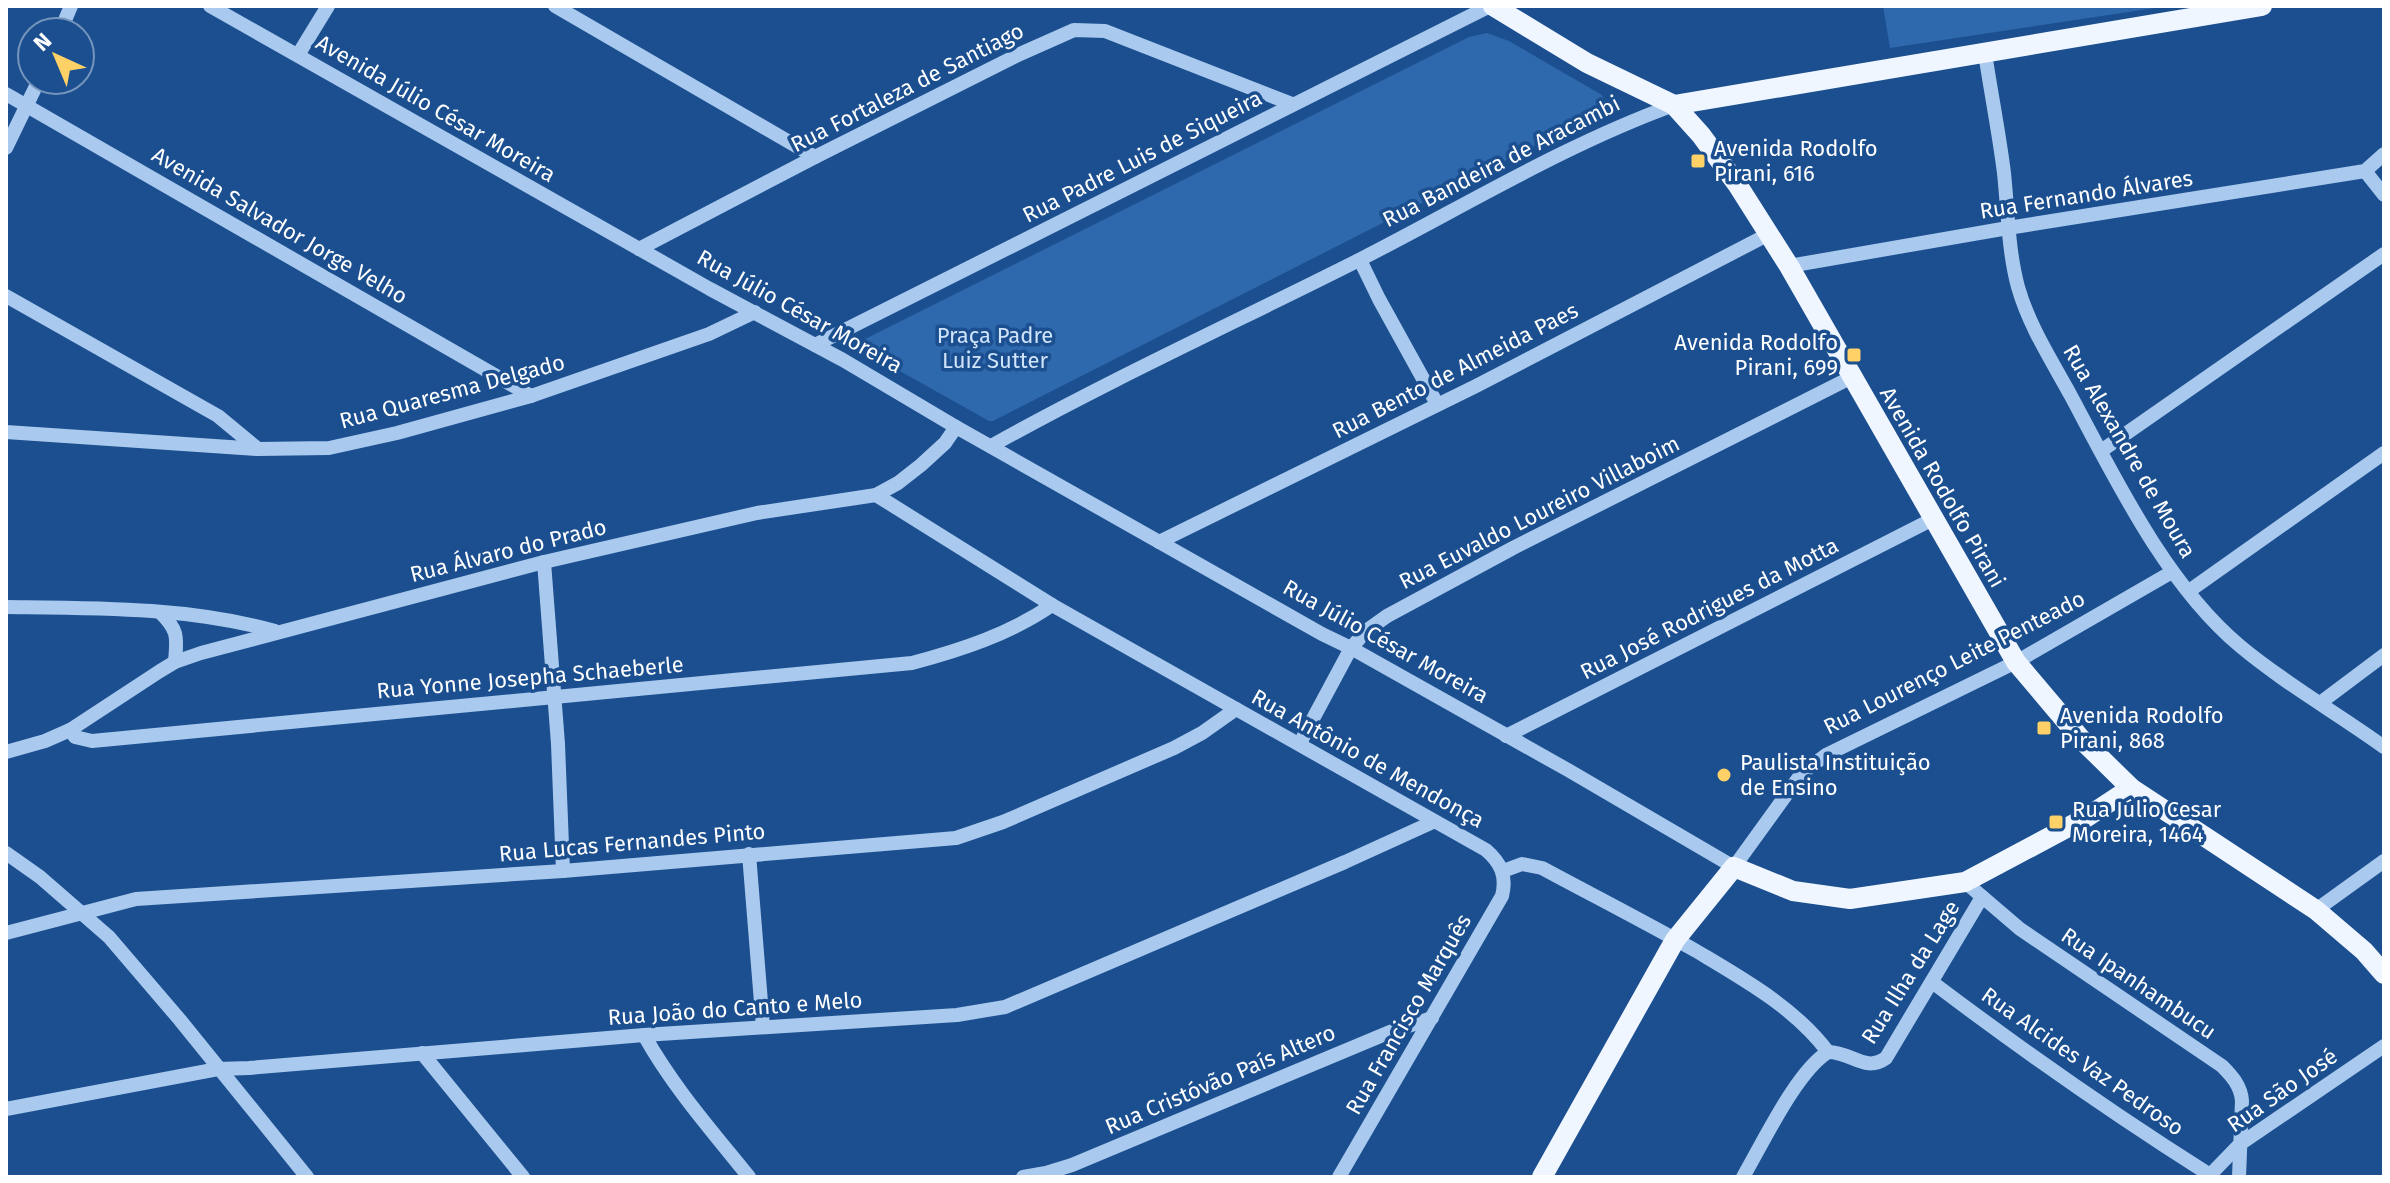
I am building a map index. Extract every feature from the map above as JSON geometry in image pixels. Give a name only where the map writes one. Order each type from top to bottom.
[{"type":"main road","name":"Avenida Rodolfo Pirani","points":[[1491,6],[1587,63],[1674,105],[1701,135],[1737,184],[1789,266],[2016,662],[2081,739],[2131,788],[2316,910],[2364,951],[2384,974]]},
{"type":"main road","name":"Rua Bandeira de Aracambi","points":[[1674,105],[2262,6]]},
{"type":"main road","name":"Rua Júlio César Moreira","points":[[1734,867],[1793,891],[1850,899],[1965,882],[2087,817],[2131,788]]},
{"type":"main road","name":"Rua Lourenço Leite Penteado","points":[[1542,1177],[1675,940],[1734,867]]},
{"type":"street","name":"Avenida Júlio César Moreira","points":[[210,6],[639,249]]},
{"type":"street","points":[[298,55],[328,6]]},
{"type":"street","points":[[555,6],[815,157]]},
{"type":"street","name":"Rua Padre Luis de Siqueira","points":[[815,345],[1491,6]]},
{"type":"street","name":"Rua Fortaleza de Santiago","points":[[639,249],[976,75],[1074,30],[1105,31],[1133,40],[1292,104]]},
{"type":"street","name":"Rua Alexandre de Moura","points":[[1985,53],[2016,279],[2031,321],[2101,451],[2172,572],[2215,623],[2240,646],[2384,747]]},
{"type":"street","name":"Avenida Salvador Jorge Velho","points":[[6,94],[531,396]]},
{"type":"street","points":[[6,148],[32,96]]},
{"type":"street","name":"Rua Bandeira de Aracambi","points":[[991,446],[1052,411],[1360,260],[1597,136],[1674,105]]},
{"type":"street","points":[[2384,154],[2365,171],[2384,195]]},
{"type":"street","name":"Rua Fernando Álvares","points":[[1789,266],[2365,171]]},
{"type":"street","name":"Rua Bento de Almeida Paes","points":[[1159,542],[1476,386],[1769,234]]},
{"type":"street","name":"Rua Júlio César Moreira","points":[[639,249],[815,345],[1734,867]]},
{"type":"street","points":[[2101,451],[2384,254]]},
{"type":"street","points":[[1360,260],[1437,404]]},
{"type":"street","points":[[6,296],[218,416],[258,449]]},
{"type":"street","name":"Rua Quaresma Delgado","points":[[6,432],[258,449],[329,448],[397,433],[531,396],[709,334],[755,312]]},
{"type":"street","name":"Rua Euvaldo Loureiro Villaboim","points":[[1300,743],[1351,648],[1366,631],[1387,616],[1852,377]]},
{"type":"street","name":"Rua Álvaro do Prado","points":[[70,730],[175,662],[201,653],[544,562],[757,513],[876,495],[921,465],[945,443],[956,427]]},
{"type":"street","points":[[2189,591],[2384,453]]},
{"type":"street","name":"Rua Antônio de Mendonça","points":[[876,495],[1052,605],[1486,850],[1503,871]]},
{"type":"street","name":"Rua José Rodrigues da Motta","points":[[1506,736],[1933,519]]},
{"type":"street","points":[[544,562],[563,871]]},
{"type":"street","name":"Rua Lourenço Leite Penteado","points":[[1734,867],[1802,773],[1826,755],[2016,662],[2172,572]]},
{"type":"street","name":"Rua Yonne Josepha Schaeberle","points":[[70,730],[75,737],[92,741],[912,663],[958,651],[1034,617],[1052,605]]},
{"type":"street","points":[[6,607],[160,612],[237,621],[278,632]]},
{"type":"street","points":[[160,612],[177,633],[175,662]]},
{"type":"street","points":[[2320,703],[2384,655]]},
{"type":"street","name":"Rua Lucas Fernandes Pinto","points":[[6,933],[154,897],[563,871],[956,838],[972,834],[1174,748],[1236,709]]},
{"type":"street","points":[[6,752],[70,730]]},
{"type":"street","name":"Rua João do Canto e Melo","points":[[6,1109],[218,1069],[644,1035],[957,1015],[1005,1007],[1433,822]]},
{"type":"street","points":[[6,853],[40,877],[127,956],[307,1177]]},
{"type":"street","points":[[749,854],[763,1027]]},
{"type":"street","points":[[2316,910],[2384,861]]},
{"type":"street","points":[[1503,871],[1522,864],[1542,868],[1675,940],[1755,985],[1813,1033],[1828,1052],[1815,1060],[1801,1078],[1743,1177]]},
{"type":"street","name":"Rua Francisco Marquês","points":[[1339,1177],[1502,896],[1505,884],[1503,871]]},
{"type":"street","name":"Rua Ipanhambucu","points":[[1965,882],[2020,929],[2222,1066],[2241,1092],[2239,1177]]},
{"type":"street","name":"Rua Ilha da Lage","points":[[1828,1052],[1839,1052],[1870,1066],[1877,1064],[1892,1050],[1982,897]]},
{"type":"street","name":"Rua Alcides Vaz Pedroso","points":[[1932,982],[2006,1038],[2210,1175]]},
{"type":"street","name":"Rua Cristóvão País Altero","points":[[1023,1177],[1072,1165],[1390,1032],[1432,1018]]},
{"type":"street","points":[[644,1035],[674,1083],[749,1177]]},
{"type":"street","name":"Rua São José","points":[[2210,1175],[2240,1144],[2384,1046]]},
{"type":"street","points":[[422,1053],[523,1177]]},
{"type":"green space","points":[[1883,6],[2168,6],[1890,48]]},
{"type":"green space","name":"Praça Padre Luiz Sutter","points":[[1487,33],[1509,41],[1602,95],[1605,110],[993,421],[857,347],[859,342],[1469,37]]},
{"type":"place","name":"Avenida Rodolfo Pirani, 616","points":[[1698,161]]},
{"type":"place","name":"Avenida Rodolfo Pirani, 699","points":[[1854,355]]},
{"type":"place","name":"Avenida Rodolfo Pirani, 868","points":[[2044,728]]},
{"type":"place","name":"Paulista Instituição de Ensino","points":[[1724,775]]},
{"type":"place","name":"Rua Júlio Cesar Moreira, 1464","points":[[2056,822]]}]
